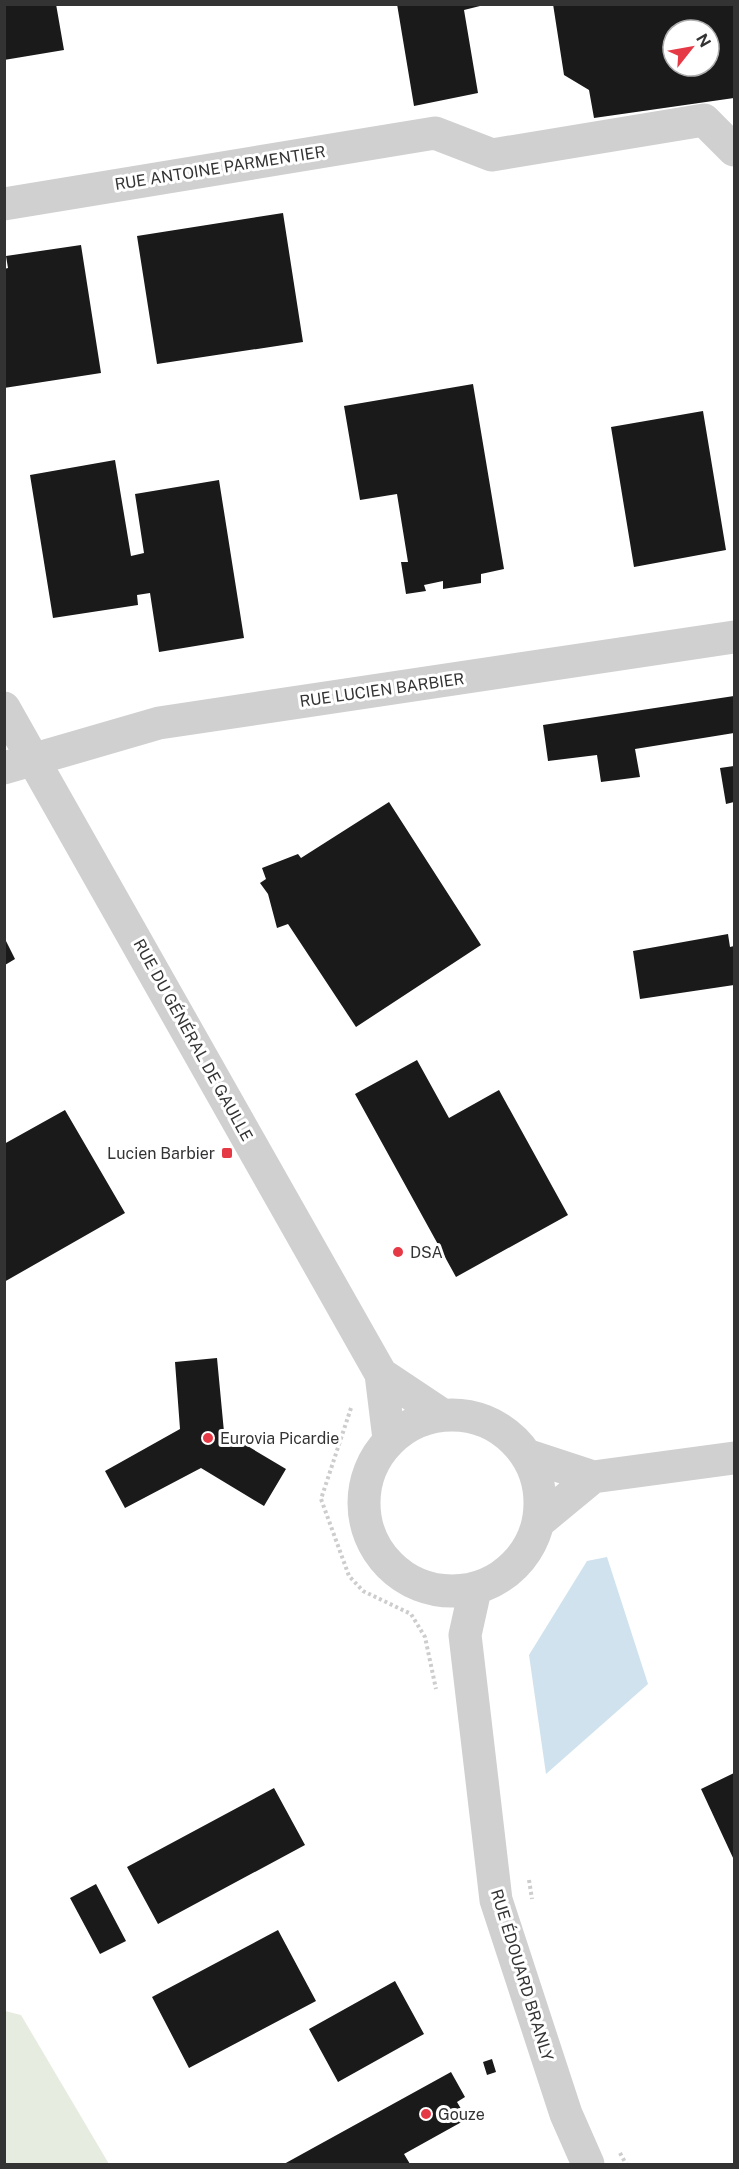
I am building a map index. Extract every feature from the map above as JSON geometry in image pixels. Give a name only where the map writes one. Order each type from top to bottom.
[{"type":"street","name":"RUE ANTOINE PARMENTIER","points":[[4,204],[435,133],[492,155],[704,120],[735,150]]},
{"type":"street","name":"RUE LUCIEN BARBIER","points":[[19,764],[159,723],[735,637]]},
{"type":"street","name":"RUE DU GÉNÉRAL DE GAULLE","points":[[4,708],[19,764],[381,1374],[389,1439]]},
{"type":"street","name":"RUE DU GÉNÉRAL DE GAULLE","points":[[381,1374],[441,1414]]},
{"type":"street","points":[[441,1414],[481,1418],[508,1433],[529,1456],[541,1488],[541,1520],[524,1557],[501,1578],[459,1591],[410,1582],[386,1563],[368,1531],[363,1500],[371,1465],[389,1439],[411,1423],[441,1414]]},
{"type":"street","points":[[529,1456],[593,1477],[735,1458]]},
{"type":"street","points":[[541,1520],[593,1477]]},
{"type":"street","name":"RUE ÉDOUARD BRANLY","points":[[459,1591],[496,1900],[566,2114],[588,2164]]},
{"type":"path","points":[[349,1397],[351,1409],[321,1499],[349,1576],[363,1591],[411,1614],[425,1637],[439,1704],[472,1699]]},
{"type":"path","points":[[528,1870],[533,1905]]},
{"type":"path","points":[[616,2145],[626,2164]]},
{"type":"shaded area","points":[[5,2011],[21,2015],[109,2164],[5,2164]]},
{"type":"water","points":[[607,1557],[648,1684],[546,1774],[529,1655],[587,1561]]},
{"type":"building","points":[[4,4],[56,4],[64,50],[4,60]]},
{"type":"building","points":[[397,4],[488,4],[464,10],[478,93],[414,106]]},
{"type":"building","points":[[553,4],[734,4],[734,98],[594,118],[589,90],[564,75]]},
{"type":"building","points":[[283,213],[303,342],[157,364],[137,236]]},
{"type":"building","points":[[81,245],[101,373],[4,388],[4,269],[8,268],[6,256]]},
{"type":"building","points":[[473,384],[504,569],[481,574],[481,583],[443,589],[443,581],[424,585],[426,591],[406,594],[401,562],[408,562],[397,494],[360,500],[344,406]]},
{"type":"building","points":[[703,411],[726,550],[634,567],[611,427]]},
{"type":"building","points":[[115,460],[131,556],[144,553],[135,494],[219,480],[244,638],[159,652],[150,593],[137,595],[138,605],[53,618],[30,475]]},
{"type":"building","points":[[734,696],[734,733],[635,749],[640,777],[601,782],[597,755],[548,761],[543,725]]},
{"type":"building","points":[[734,766],[734,802],[726,804],[720,768]]},
{"type":"building","points":[[389,802],[481,945],[356,1027],[288,924],[277,928],[268,894],[260,883],[266,879],[262,868],[298,854],[301,858]]},
{"type":"building","points":[[728,934],[730,947],[734,946],[734,985],[640,999],[633,951]]},
{"type":"building","points":[[5,939],[15,959],[5,965]]},
{"type":"building","points":[[417,1060],[449,1118],[499,1090],[568,1215],[456,1277],[355,1094]]},
{"type":"building","points":[[65,1110],[125,1213],[4,1282],[4,1144]]},
{"type":"building","points":[[217,1358],[224,1432],[286,1469],[264,1506],[201,1468],[125,1508],[105,1471],[180,1429],[175,1362]]},
{"type":"building","points":[[734,1773],[734,1860],[701,1789]]},
{"type":"building","points":[[274,1788],[305,1845],[158,1924],[127,1867]]},
{"type":"building","points":[[96,1884],[126,1941],[100,1954],[70,1898]]},
{"type":"building","points":[[278,1930],[316,2001],[189,2068],[152,1997]]},
{"type":"building","points":[[395,1981],[424,2034],[338,2082],[309,2029]]},
{"type":"building","points":[[492,2059],[496,2072],[487,2075],[483,2062]]},
{"type":"building","points":[[451,2072],[465,2097],[457,2102],[467,2119],[404,2154],[410,2164],[284,2164]]},
{"type":"place","name":"Lucien Barbier","points":[[227,1153]]},
{"type":"place","name":"DSA","points":[[398,1252]]},
{"type":"place","name":"Eurovia Picardie","points":[[208,1438]]},
{"type":"place","name":"Gouze","points":[[426,2114]]}]
